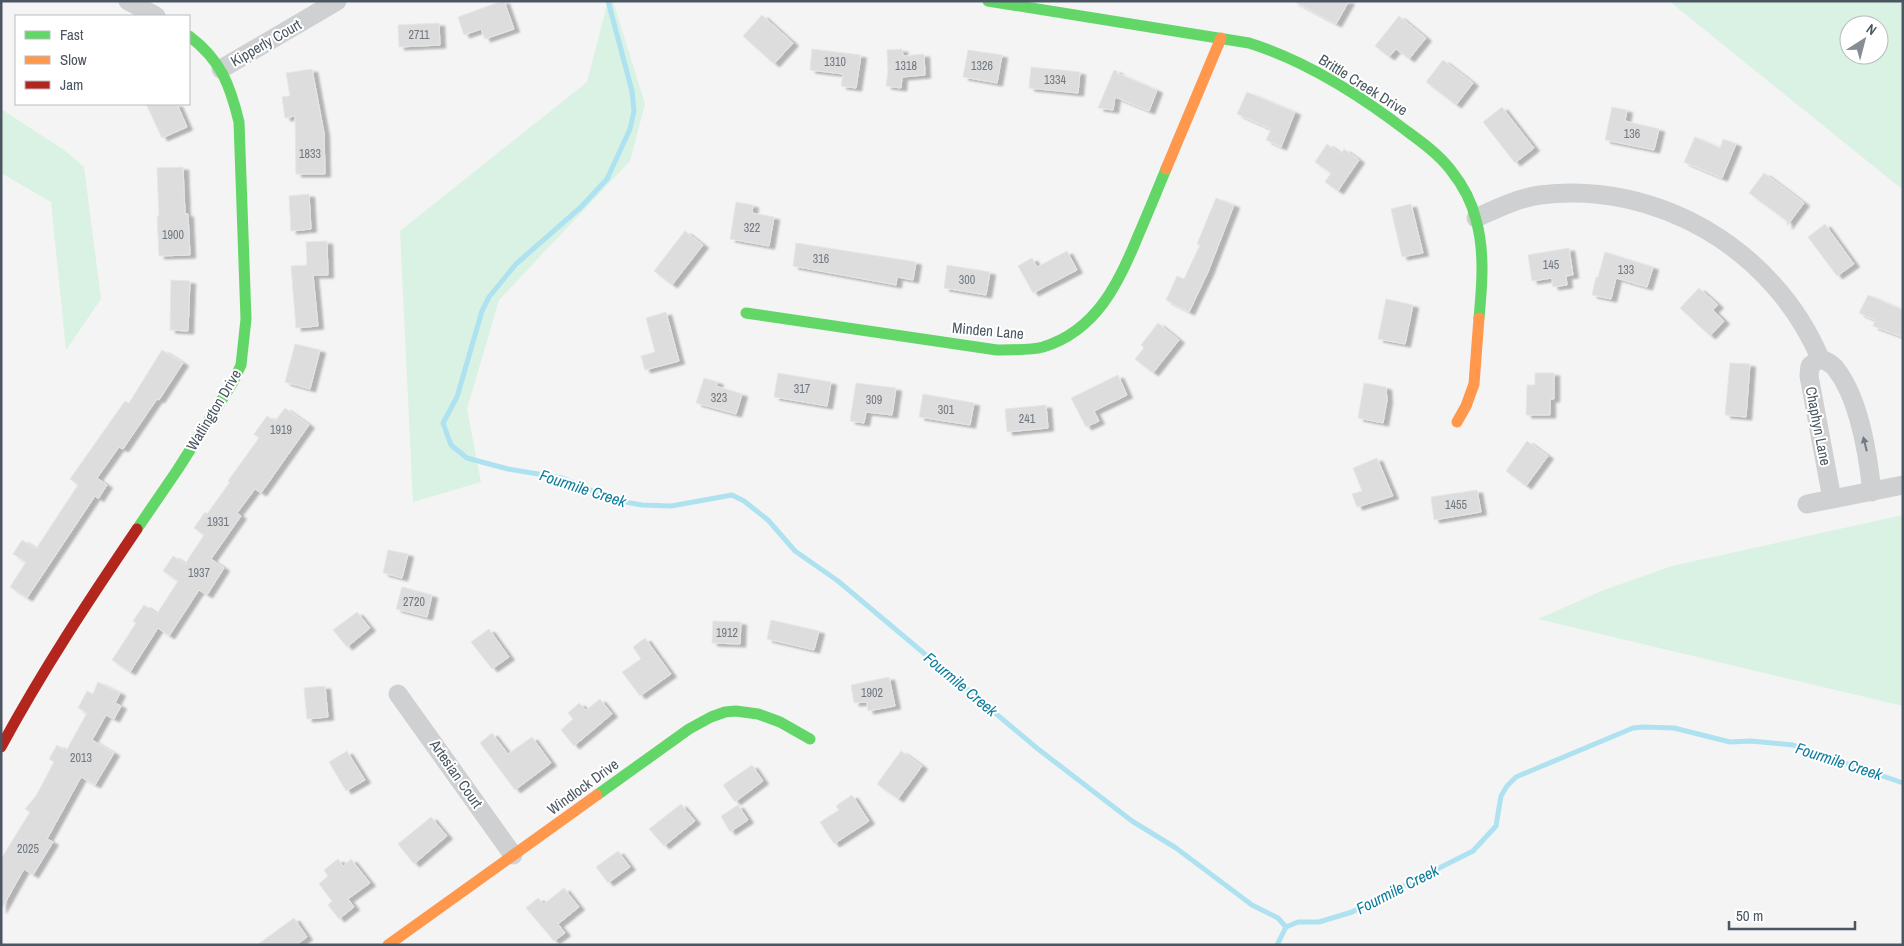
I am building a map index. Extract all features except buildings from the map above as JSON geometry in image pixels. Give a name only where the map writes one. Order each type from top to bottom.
[{"type":"street","points":[[128,1],[154,15]]},
{"type":"street","name":"Kipperly Court","points":[[221,69],[338,1]]},
{"type":"street","name":"Brittle Creek Drive","points":[[988,1],[1249,43],[1296,61],[1324,76],[1383,113],[1434,152],[1450,168],[1463,188],[1476,218],[1480,236],[1482,288],[1474,384],[1466,406],[1457,422]]},
{"type":"street","name":"Watlington Drive","points":[[1,747],[30,693],[75,620],[178,469],[233,382],[241,365],[246,319],[239,122],[233,97],[221,69],[208,51],[190,37]]},
{"type":"street","name":"Minden Lane","points":[[746,313],[997,350],[1032,349],[1048,346],[1068,336],[1099,312],[1114,291],[1221,38]]},
{"type":"street","points":[[1476,218],[1515,201],[1539,195],[1587,193],[1654,205],[1706,229],[1725,242],[1755,266],[1781,293],[1810,334],[1820,358],[1835,367],[1846,385],[1860,423],[1869,459],[1872,492]]},
{"type":"street","name":"Chaphyn Lane","points":[[1820,358],[1810,366],[1809,376],[1832,499]]},
{"type":"street","points":[[1807,504],[1903,485]]},
{"type":"street","name":"Artesian Court","points":[[398,694],[513,855]]},
{"type":"street","name":"Windlock Drive","points":[[388,945],[688,729],[710,718],[725,712],[741,711],[756,714],[777,720],[810,739]]},
{"type":"green space","points":[[608,1],[613,1],[645,104],[630,161],[499,300],[467,409],[481,482],[413,502],[400,231],[587,82]]},
{"type":"green space","points":[[1669,1],[1903,1],[1903,190]]},
{"type":"green space","points":[[1,109],[64,150],[84,167],[101,299],[66,350],[51,202],[1,173]]},
{"type":"green space","points":[[1903,515],[1903,706],[1538,619],[1604,590],[1672,566]]},
{"type":"waterway","name":"Fourmile Creek","points":[[608,1],[632,91],[634,111],[630,129],[607,179],[581,207],[516,264],[489,297],[482,311],[457,397],[443,423],[451,445],[467,458],[508,469],[562,478],[614,500],[642,505],[671,506],[732,495],[744,501],[768,520],[795,551],[838,581],[1038,749],[1132,821],[1176,848],[1252,905],[1278,918],[1286,927]]},
{"type":"waterway","name":"Fourmile Creek","points":[[1286,927],[1298,922],[1319,922],[1352,912],[1473,851],[1496,826],[1501,796],[1516,777],[1633,728],[1674,728],[1730,742],[1751,741],[1793,745],[1903,783]]},
{"type":"waterway","points":[[1277,945],[1286,927]]},
{"type":"traffic: fast","points":[[988,1],[1249,43],[1292,59],[1352,92],[1430,149],[1450,169],[1462,187],[1474,213],[1481,244],[1482,281],[1479,318]]},
{"type":"traffic: fast","points":[[137,529],[178,469],[233,382],[241,365],[246,319],[239,122],[232,96],[223,74],[209,54],[190,37]]},
{"type":"traffic: fast","points":[[746,313],[997,350],[1043,347],[1062,340],[1078,330],[1114,288],[1131,254],[1166,169]]},
{"type":"traffic: fast","points":[[597,795],[689,729],[725,712],[736,711],[758,714],[780,722],[810,739]]},
{"type":"traffic: slow","points":[[1166,169],[1221,38]]},
{"type":"traffic: slow","points":[[1457,422],[1466,406],[1474,384],[1479,318]]},
{"type":"traffic: slow","points":[[388,945],[597,795]]},
{"type":"traffic: jam","points":[[1,747],[49,663],[137,529]]}]
